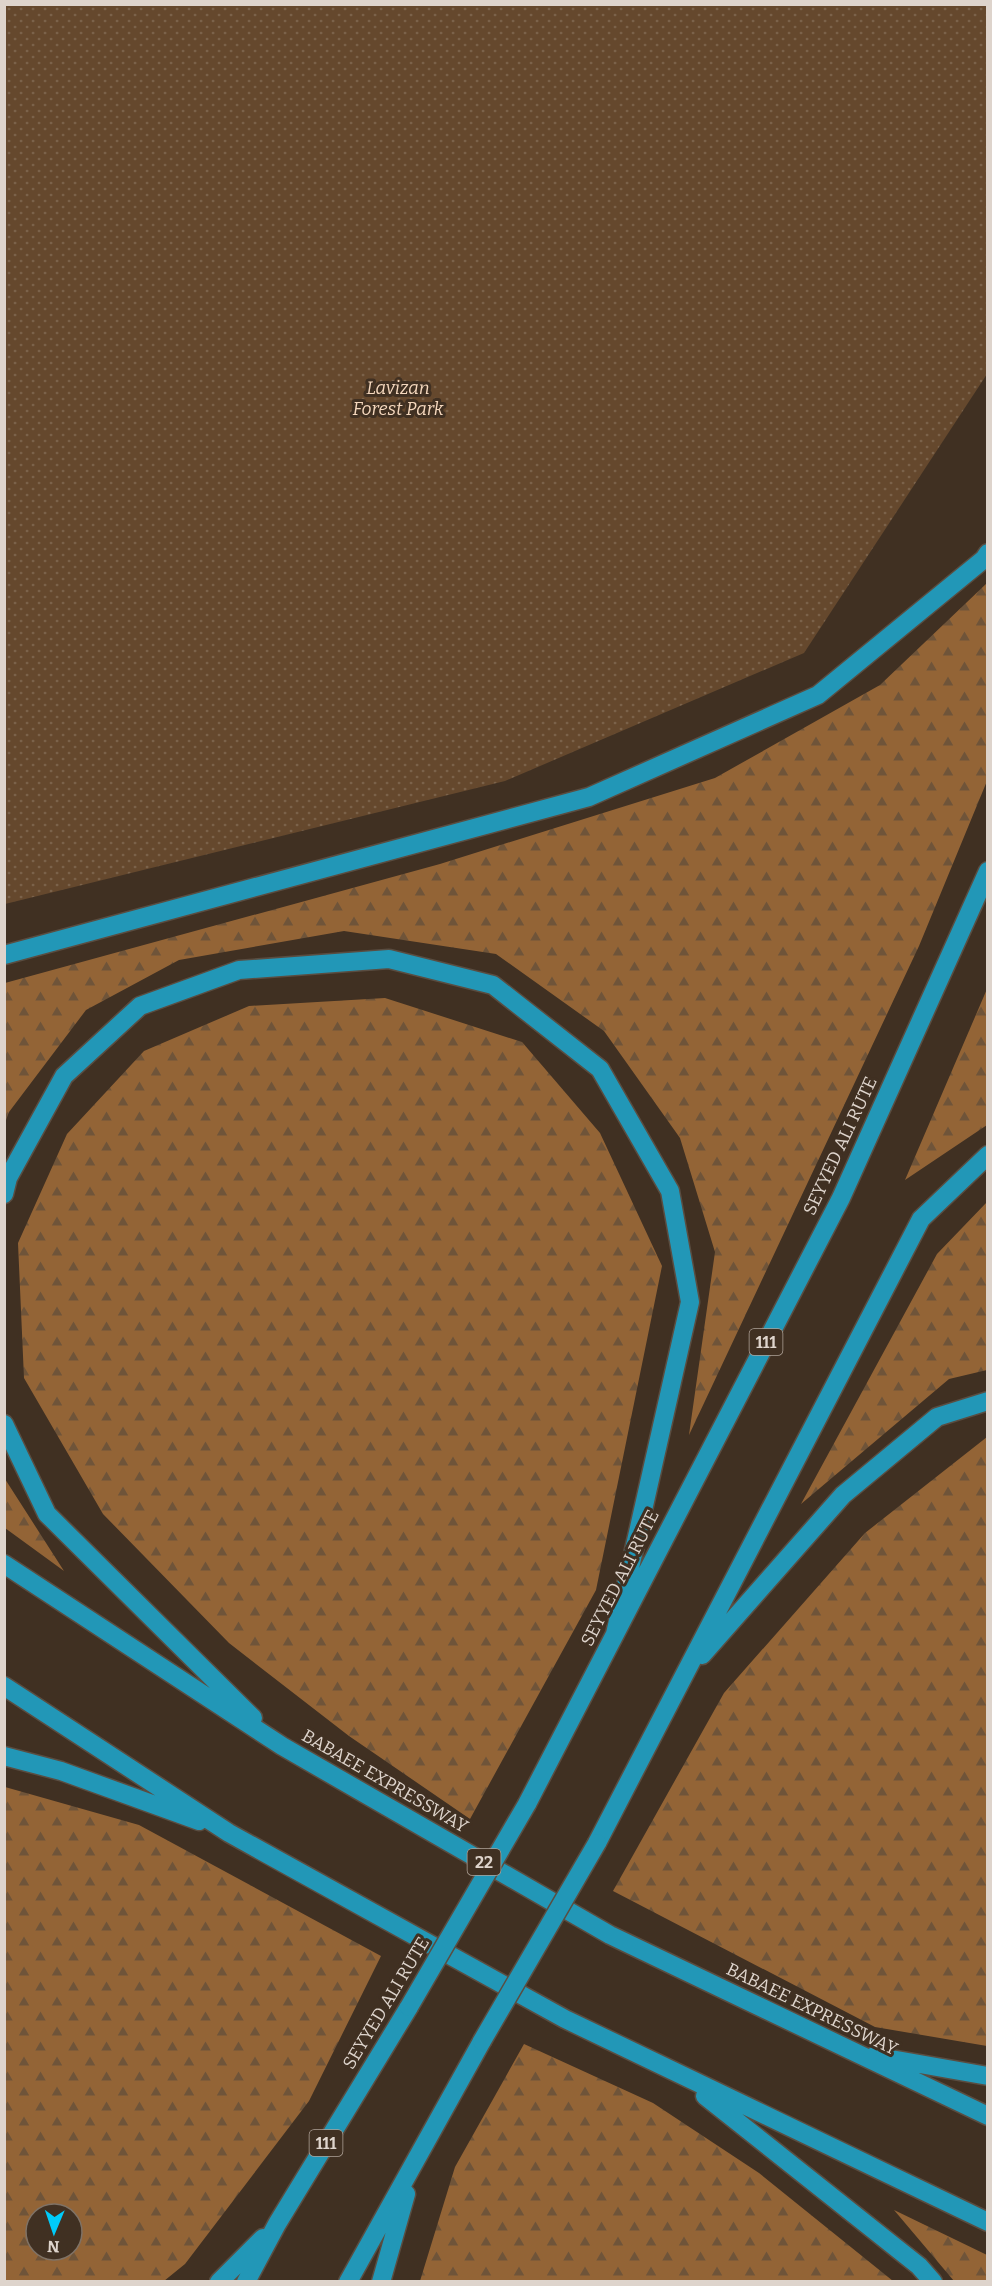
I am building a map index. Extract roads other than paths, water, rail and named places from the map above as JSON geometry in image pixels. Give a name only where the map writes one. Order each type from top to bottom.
[{"type":"highway","points":[[4,955],[589,797],[818,694],[984,559],[987,553]]},
{"type":"highway","name":"SEYYED ALI RUTE","points":[[246,2282],[277,2224],[409,2007],[527,1804],[841,1198],[987,871]]},
{"type":"highway","points":[[4,1194],[8,1178],[64,1076],[140,1006],[239,970],[389,959],[493,985],[600,1069],[670,1191],[690,1302],[615,1634]]},
{"type":"highway","points":[[348,2282],[482,2041],[597,1843],[921,1219],[987,1155]]},
{"type":"highway","points":[[683,1677],[843,1496],[938,1418],[987,1401]]},
{"type":"highway","points":[[4,1424],[47,1514],[282,1746]]},
{"type":"highway","name":"BABAEE EXPRESSWAY","points":[[4,1564],[282,1746],[610,1935],[987,2116]]},
{"type":"highway","points":[[4,1686],[229,1833],[565,2019],[987,2222]]},
{"type":"highway","points":[[4,1756],[61,1771],[229,1833]]},
{"type":"highway","points":[[850,2051],[987,2076]]},
{"type":"highway","points":[[680,2076],[919,2266],[933,2282]]},
{"type":"highway","points":[[381,2282],[413,2167]]},
{"type":"highway","points":[[219,2282],[277,2224]]},
{"type":"park label","name":"Lavizan Forest Park","points":[[398,398]]}]
